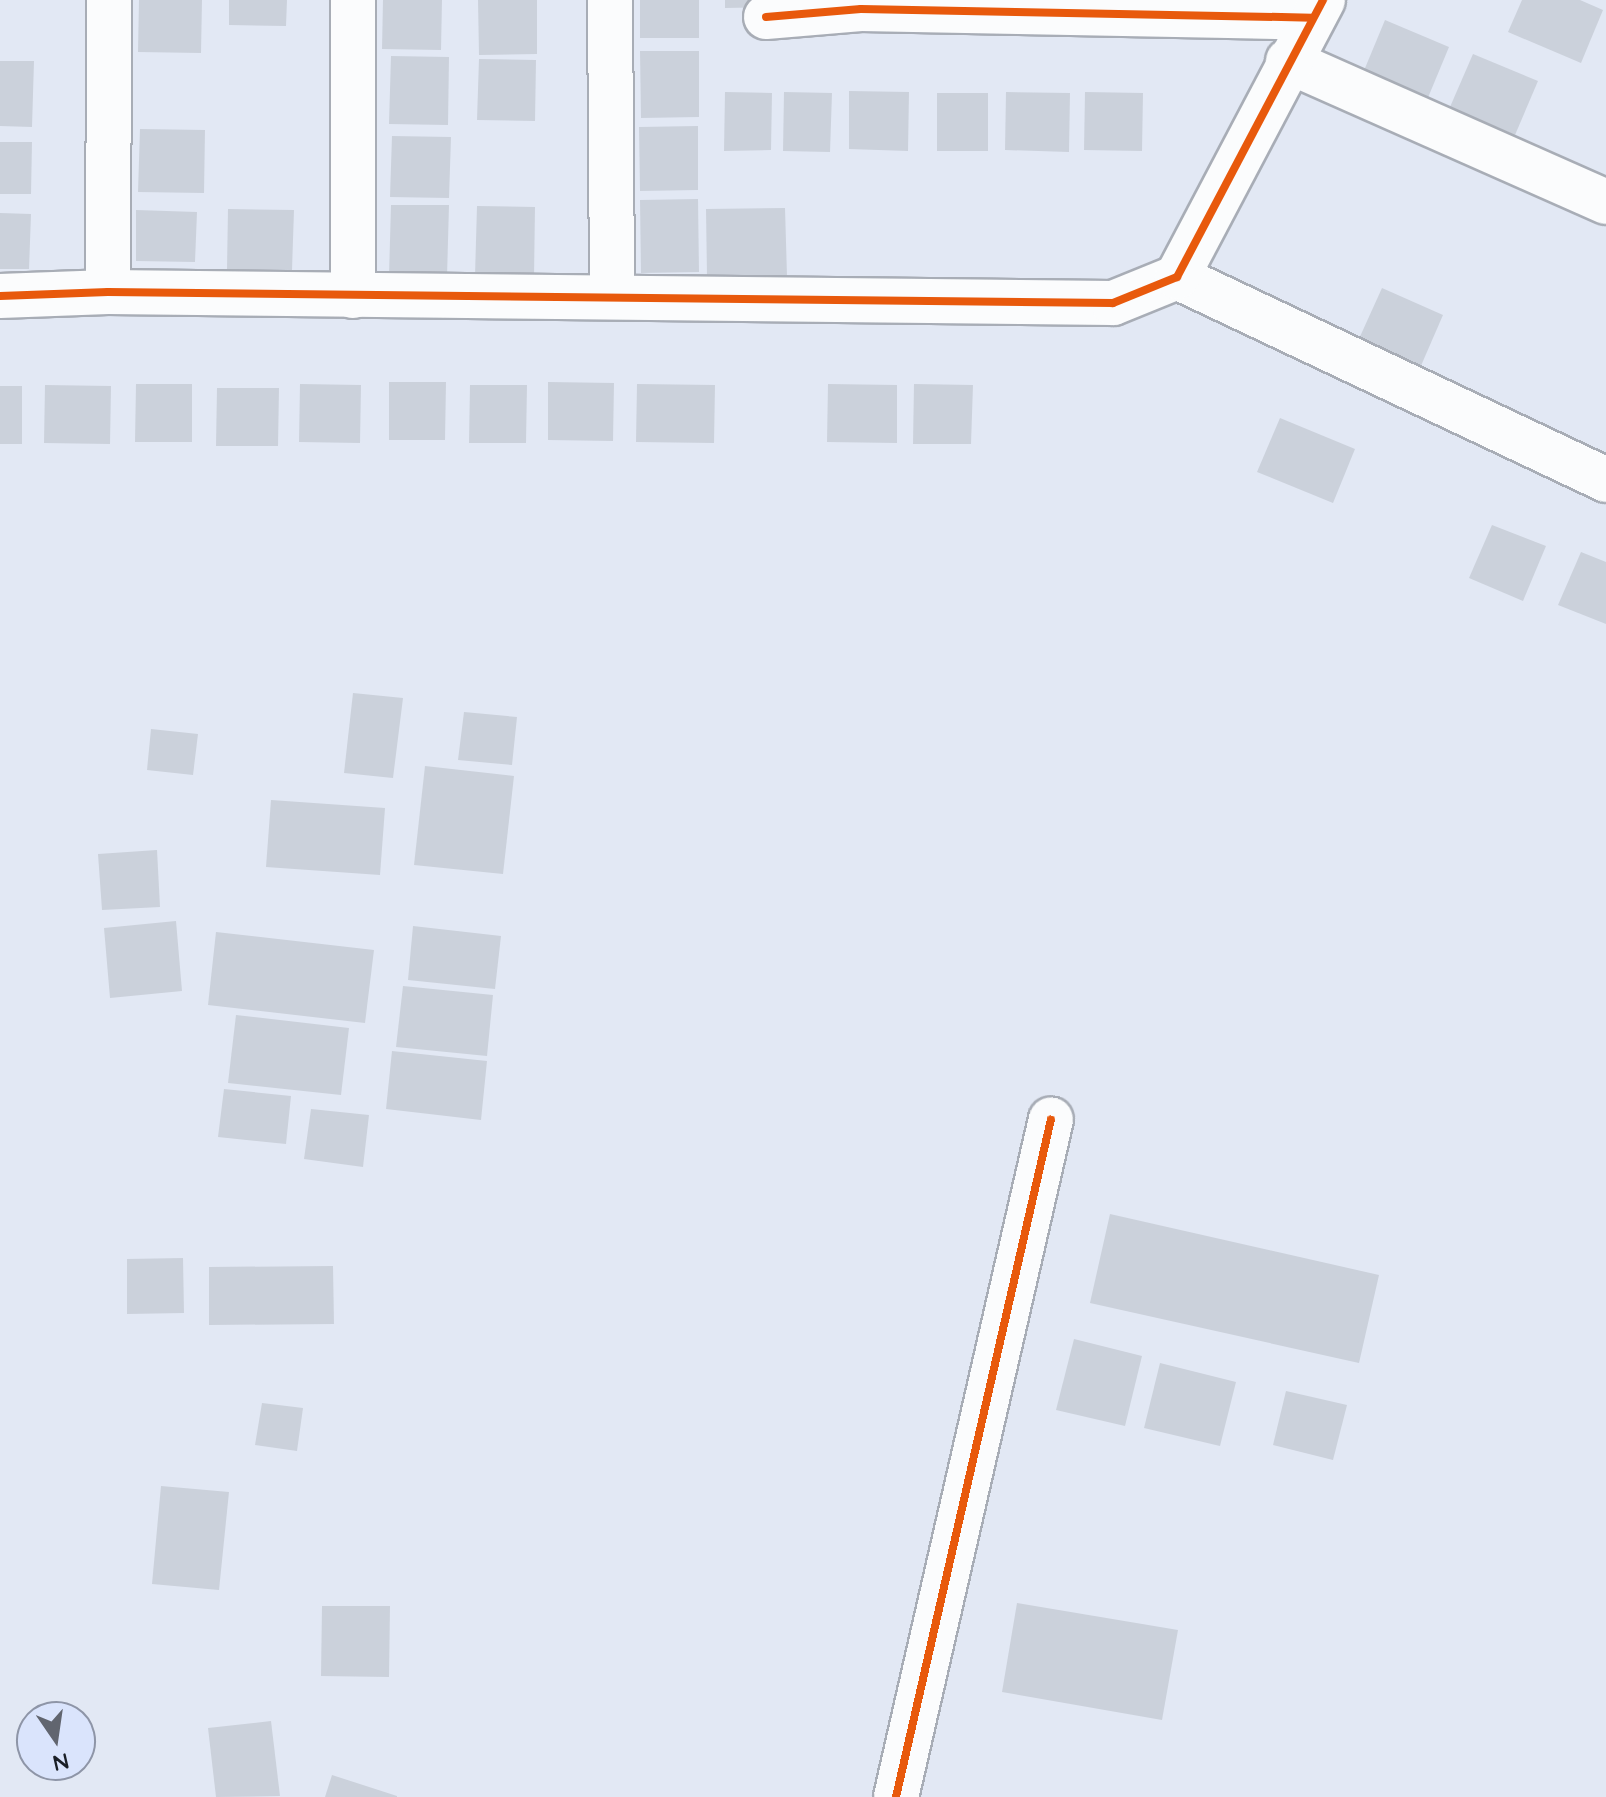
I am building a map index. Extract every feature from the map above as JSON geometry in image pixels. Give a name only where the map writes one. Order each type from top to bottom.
[{"type":"street","points":[[108,292],[109,0]]},
{"type":"street","points":[[353,0],[353,296]]},
{"type":"street","points":[[610,0],[612,297]]},
{"type":"street","points":[[0,296],[108,292],[1070,305],[1113,303],[1177,277],[1318,9],[861,4],[766,17]]},
{"type":"street","points":[[1288,61],[1606,202]]},
{"type":"street","points":[[1177,277],[1606,480]]},
{"type":"street","points":[[896,1797],[1051,1119]]},
{"type":"building","points":[[139,0],[202,0],[201,53],[138,52]]},
{"type":"building","points":[[229,0],[287,0],[286,26],[229,25]]},
{"type":"building","points":[[383,0],[442,0],[441,50],[382,49]]},
{"type":"building","points":[[478,0],[537,0],[537,54],[479,55]]},
{"type":"building","points":[[640,0],[699,0],[699,38],[640,38]]},
{"type":"building","points":[[725,0],[784,0],[784,7],[725,8]]},
{"type":"building","points":[[1522,0],[1580,0],[1603,10],[1581,63],[1508,32]]},
{"type":"building","points":[[1385,20],[1449,47],[1427,100],[1363,73]]},
{"type":"building","points":[[640,51],[699,51],[699,117],[641,118]]},
{"type":"building","points":[[1473,54],[1538,81],[1515,135],[1450,107]]},
{"type":"building","points":[[391,56],[449,57],[448,125],[389,124]]},
{"type":"building","points":[[479,59],[536,60],[535,121],[477,120]]},
{"type":"building","points":[[0,61],[34,61],[32,127],[0,126]]},
{"type":"building","points":[[849,91],[909,92],[908,151],[849,149]]},
{"type":"building","points":[[725,92],[772,93],[771,150],[724,151]]},
{"type":"building","points":[[784,92],[832,93],[830,152],[783,151]]},
{"type":"building","points":[[1006,92],[1070,93],[1069,152],[1005,150]]},
{"type":"building","points":[[1085,92],[1143,93],[1142,151],[1084,150]]},
{"type":"building","points":[[937,93],[988,93],[988,151],[937,151]]},
{"type":"building","points":[[698,126],[698,190],[640,191],[639,127]]},
{"type":"building","points":[[140,129],[205,130],[204,193],[138,192]]},
{"type":"building","points":[[392,136],[451,137],[449,198],[390,197]]},
{"type":"building","points":[[0,142],[32,142],[31,194],[0,194]]},
{"type":"building","points":[[698,199],[699,272],[641,273],[640,200]]},
{"type":"building","points":[[391,205],[449,205],[447,277],[389,276]]},
{"type":"building","points":[[477,206],[535,207],[534,277],[475,276]]},
{"type":"building","points":[[785,208],[787,276],[707,276],[706,209]]},
{"type":"building","points":[[228,209],[294,210],[292,270],[227,269]]},
{"type":"building","points":[[136,210],[197,212],[195,262],[136,261]]},
{"type":"building","points":[[0,213],[31,214],[29,269],[0,269]]},
{"type":"building","points":[[1382,288],[1443,315],[1420,368],[1358,341]]},
{"type":"building","points":[[389,382],[446,382],[445,440],[389,440]]},
{"type":"building","points":[[548,382],[614,383],[613,441],[548,440]]},
{"type":"building","points":[[136,384],[192,384],[192,442],[135,442]]},
{"type":"building","points":[[300,384],[361,385],[360,443],[299,442]]},
{"type":"building","points":[[637,384],[715,385],[714,443],[636,442]]},
{"type":"building","points":[[828,384],[897,385],[897,443],[827,442]]},
{"type":"building","points":[[914,384],[973,385],[971,444],[913,444]]},
{"type":"building","points":[[45,385],[111,386],[110,444],[44,443]]},
{"type":"building","points":[[470,385],[527,385],[526,443],[469,443]]},
{"type":"building","points":[[0,386],[22,386],[22,444],[0,444]]},
{"type":"building","points":[[217,388],[279,388],[278,446],[216,446]]},
{"type":"building","points":[[1280,418],[1355,449],[1333,503],[1257,472]]},
{"type":"building","points":[[1492,525],[1546,546],[1523,601],[1469,578]]},
{"type":"building","points":[[1581,552],[1606,562],[1606,624],[1558,605]]},
{"type":"building","points":[[353,693],[403,698],[393,778],[344,773]]},
{"type":"building","points":[[464,712],[517,717],[512,765],[458,760]]},
{"type":"building","points":[[151,729],[198,734],[193,775],[147,770]]},
{"type":"building","points":[[425,766],[514,776],[503,874],[414,865]]},
{"type":"building","points":[[271,800],[385,808],[380,875],[266,867]]},
{"type":"building","points":[[157,850],[160,907],[102,910],[98,854]]},
{"type":"building","points":[[176,921],[182,991],[110,998],[104,928]]},
{"type":"building","points":[[413,926],[501,936],[495,989],[408,980]]},
{"type":"building","points":[[216,932],[374,950],[365,1023],[208,1005]]},
{"type":"building","points":[[403,986],[493,995],[487,1056],[396,1047]]},
{"type":"building","points":[[236,1015],[349,1028],[341,1095],[228,1083]]},
{"type":"building","points":[[392,1051],[487,1061],[481,1120],[386,1109]]},
{"type":"building","points":[[224,1089],[291,1096],[286,1144],[218,1137]]},
{"type":"building","points":[[311,1109],[369,1115],[363,1167],[304,1159]]},
{"type":"building","points":[[1110,1214],[1379,1275],[1359,1363],[1090,1303]]},
{"type":"building","points":[[183,1258],[184,1313],[127,1314],[127,1259]]},
{"type":"building","points":[[333,1266],[334,1324],[209,1325],[209,1267]]},
{"type":"building","points":[[1074,1339],[1142,1356],[1125,1426],[1056,1410]]},
{"type":"building","points":[[1160,1363],[1236,1382],[1220,1446],[1144,1428]]},
{"type":"building","points":[[1286,1391],[1347,1405],[1333,1460],[1273,1445]]},
{"type":"building","points":[[262,1403],[303,1408],[297,1451],[255,1445]]},
{"type":"building","points":[[161,1486],[229,1492],[219,1590],[152,1584]]},
{"type":"building","points":[[1017,1603],[1178,1630],[1162,1720],[1002,1692]]},
{"type":"building","points":[[322,1606],[390,1606],[389,1677],[321,1676]]},
{"type":"building","points":[[271,1721],[280,1796],[216,1797],[208,1728]]},
{"type":"building","points":[[332,1775],[397,1796],[397,1797],[325,1797]]},
{"type":"cycle path","points":[[0,296],[108,292],[1113,303],[1177,277],[1323,0]]},
{"type":"cycle path","points":[[766,17],[861,9],[1312,18]]},
{"type":"cycle path","points":[[896,1797],[1051,1119]]}]
